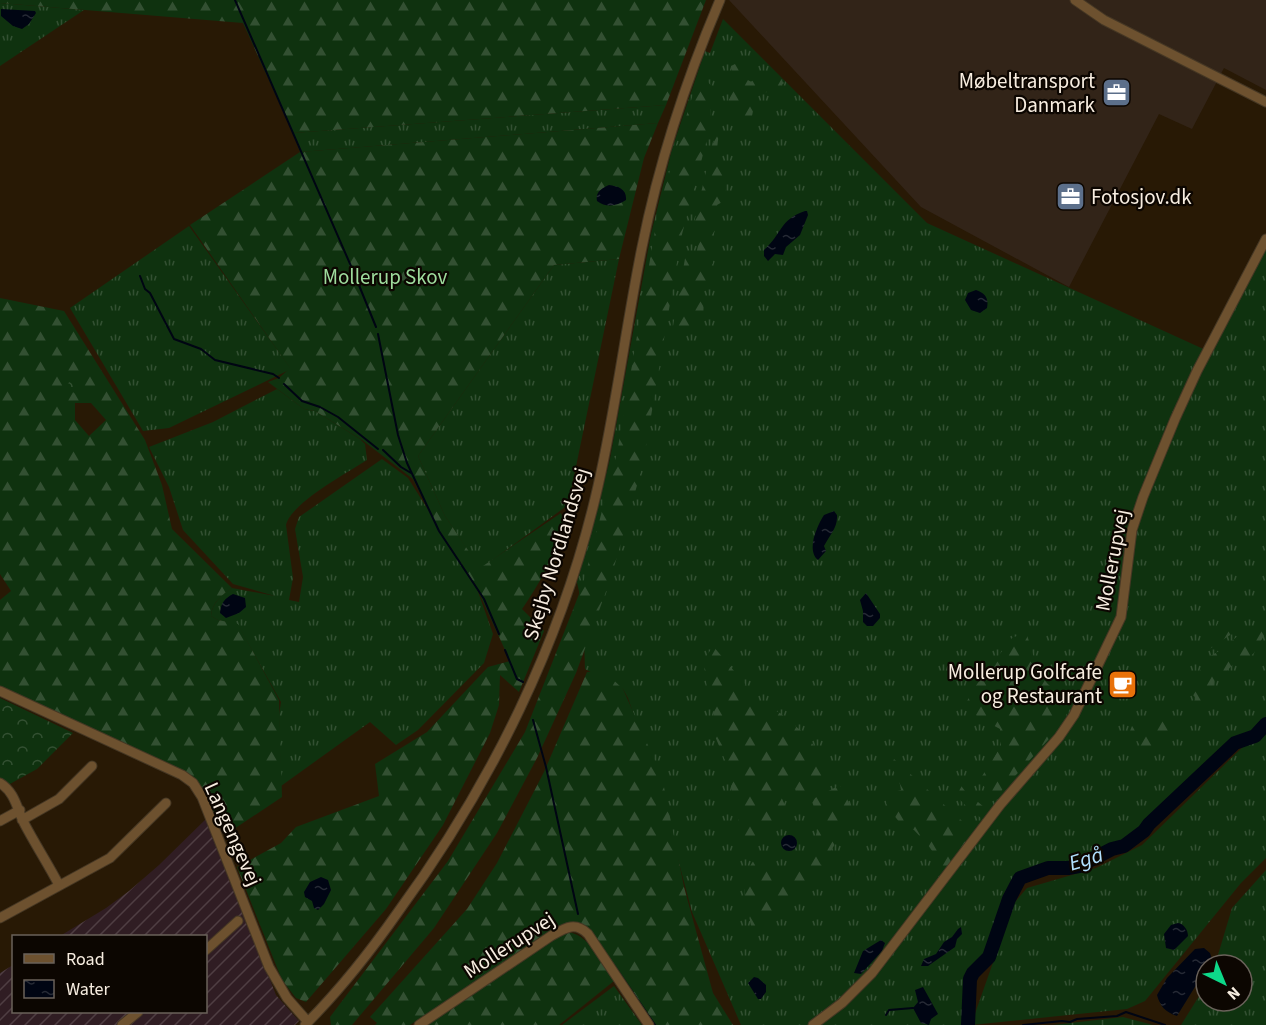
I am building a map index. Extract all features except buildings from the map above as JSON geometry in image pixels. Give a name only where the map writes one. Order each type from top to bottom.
[{"type":"street","name":"Skejby Nordlandsvej","points":[[306,1023],[356,967],[427,873],[470,806],[508,735],[544,656],[569,589],[598,486],[642,247],[655,191],[685,92],[720,0]]},
{"type":"street","points":[[1075,0],[1104,20],[1266,102]]},
{"type":"street","points":[[1087,10],[1093,0]]},
{"type":"street","name":"Mollerupvej","points":[[813,1025],[859,989],[1000,805],[1059,737],[1074,715],[1121,616],[1132,530],[1174,419],[1266,239]]},
{"type":"street","name":"Langengevej","points":[[0,691],[182,775],[193,783],[211,818],[278,985],[306,1023]]},
{"type":"street","points":[[22,820],[59,799],[92,766]]},
{"type":"street","points":[[0,783],[7,787],[20,810],[22,820],[59,885]]},
{"type":"street","points":[[0,918],[110,858],[166,803]]},
{"type":"street","points":[[0,821],[20,810]]},
{"type":"street","points":[[207,949],[238,921]]},
{"type":"street","name":"Mollerupvej","points":[[419,1025],[565,927],[574,926],[582,928],[588,934],[649,1025]]},
{"type":"street","points":[[122,1025],[136,1013]]},
{"type":"shaded area","points":[[729,0],[1266,0],[1266,90],[1224,68],[1192,129],[1159,114],[1069,287],[921,207]]},
{"type":"shaded area","points":[[207,818],[276,995],[299,1021],[295,1025],[0,1025],[0,973],[12,966],[12,1013],[207,1013],[207,935],[62,935],[106,908],[159,865]]},
{"type":"green space","points":[[0,0],[706,0],[666,105],[293,133],[243,23],[0,3]]},
{"type":"green space","points":[[0,3],[84,10],[0,66]]},
{"type":"green space","points":[[723,19],[927,223],[1210,352],[1266,243],[1266,858],[1241,883],[1145,1001],[1127,1009],[971,1025],[1014,903],[1027,888],[1096,868],[1142,845],[1253,737],[1234,743],[1144,831],[1124,846],[1112,849],[1079,866],[1048,868],[1020,878],[1009,899],[989,957],[970,979],[968,1025],[741,1025],[692,912],[660,791],[628,698],[623,689],[585,669],[583,611],[577,582],[610,459],[651,234],[672,149],[705,51],[710,53]]},
{"type":"green space","points":[[737,63],[740,71],[750,82],[774,73],[784,83],[778,88],[756,96],[751,121],[742,121],[736,113],[729,117],[721,128],[717,165],[731,178],[726,183],[724,201],[717,205],[719,215],[714,231],[713,263],[704,291],[703,326],[700,330],[686,329],[679,335],[672,332],[686,253],[696,254],[699,242],[690,240],[712,146],[735,83],[731,66]]},
{"type":"green space","points":[[702,75],[713,88],[715,97],[710,105],[711,124],[681,238],[643,464],[611,578],[576,673],[537,758],[497,833],[434,928],[352,1025],[331,1025],[330,1017],[448,861],[525,732],[583,584],[617,453],[659,207],[696,84]]},
{"type":"green space","points":[[666,105],[658,123],[300,152],[293,133]]},
{"type":"green space","name":"Mollerup Skov","points":[[658,123],[644,158],[619,259],[554,265],[418,456],[445,516],[480,568],[561,513],[563,530],[559,541],[541,580],[522,609],[544,631],[519,692],[500,675],[499,705],[490,733],[443,825],[386,909],[306,1002],[296,998],[282,980],[237,867],[281,843],[296,827],[379,796],[375,764],[427,732],[488,667],[510,661],[476,586],[433,519],[413,479],[362,440],[315,411],[304,409],[268,382],[279,378],[290,368],[190,225],[300,152]]},
{"type":"green space","points":[[189,226],[291,369],[169,428],[143,431],[70,308]]},
{"type":"green space","points":[[619,259],[568,505],[480,569],[445,516],[418,456],[554,265]]},
{"type":"green space","points":[[0,298],[64,311],[145,440],[162,485],[172,529],[232,588],[215,603],[211,616],[218,620],[238,624],[279,700],[282,797],[225,835],[209,805],[179,769],[0,686],[0,600],[11,591],[0,574]],"holes":[[[75,403],[91,403],[106,420],[89,436],[75,420]]]},
{"type":"green space","points":[[72,379],[84,388],[79,396],[65,387]]},
{"type":"green space","points":[[277,389],[304,409],[315,411],[360,439],[365,444],[367,460],[321,489],[290,516],[286,525],[293,578],[289,600],[299,602],[303,577],[295,529],[299,517],[382,459],[408,478],[476,586],[493,634],[484,663],[418,730],[396,745],[370,722],[281,786],[279,715],[281,702],[238,625],[211,616],[218,599],[232,588],[275,596],[233,584],[183,530],[169,487],[149,447],[213,422]]},
{"type":"green space","points":[[1223,614],[1228,622],[1236,623],[1241,627],[1240,629],[1203,653],[1208,644]]},
{"type":"green space","points":[[1265,628],[1266,632],[1254,653],[1247,659],[1235,662],[1227,671],[1215,676],[1210,704],[1195,715],[1191,707],[1196,698],[1191,693],[1190,683],[1197,678],[1205,659],[1221,650],[1239,635]]},
{"type":"green space","points":[[1026,632],[1045,681],[1052,688],[1076,698],[1058,729],[995,798],[979,781],[1001,746],[1000,729],[978,717],[965,705],[974,688],[1012,638]]},
{"type":"green space","points":[[713,646],[761,703],[780,713],[806,735],[835,775],[824,787],[809,795],[800,793],[794,788],[785,789],[781,797],[785,805],[772,835],[768,840],[757,845],[738,840],[739,823],[731,786],[733,780],[730,766],[725,760],[712,729],[714,712],[708,696],[704,665]]},
{"type":"green space","points":[[604,671],[623,689],[662,777],[684,887],[713,993],[733,1025],[655,1025],[621,976],[574,924],[563,924],[410,1025],[375,1025],[377,1023],[370,1017],[467,909],[497,863],[544,772],[587,672]]},
{"type":"green space","points":[[0,698],[73,733],[37,769],[8,785],[0,780]]},
{"type":"green space","points":[[1165,719],[1170,729],[1168,737],[1152,751],[1144,750],[1130,731],[1132,726],[1138,727],[1143,733]]},
{"type":"green space","points":[[883,749],[973,831],[946,871],[928,845],[914,830],[900,823],[886,805],[887,797],[901,790],[895,774],[875,753]]},
{"type":"green space","points":[[956,779],[965,791],[991,813],[985,821],[952,790],[948,784]]},
{"type":"green space","points":[[840,785],[854,813],[826,858],[803,891],[778,917],[765,925],[751,926],[745,884],[749,868],[754,860],[783,874],[811,850],[821,820],[811,800]]},
{"type":"green space","points":[[1266,870],[1266,1025],[1181,1025],[1194,1004],[1194,1013],[1254,1013],[1254,953],[1219,953],[1232,908]]},
{"type":"green space","points":[[565,932],[574,933],[588,943],[614,981],[559,1025],[426,1025]]},
{"type":"green space","points":[[614,986],[642,1025],[562,1025]]},
{"type":"green space","points":[[1123,1017],[1153,1025],[1053,1025]]},
{"type":"water","points":[[1,9],[35,11],[36,13],[29,24],[22,29],[13,26],[1,16]]},
{"type":"water","points":[[609,185],[621,189],[625,193],[626,200],[612,205],[604,205],[597,201],[598,193]]},
{"type":"water","points":[[805,211],[808,215],[800,235],[786,247],[783,255],[775,254],[768,261],[764,256],[764,250],[785,223]]},
{"type":"water","points":[[976,290],[984,294],[987,299],[987,308],[980,313],[971,310],[965,300],[968,293]]},
{"type":"water","points":[[834,511],[837,515],[836,523],[824,546],[826,551],[818,560],[813,550],[816,531],[824,515]]},
{"type":"water","points":[[866,593],[880,614],[880,618],[873,626],[867,626],[863,622],[860,600]]},
{"type":"water","points":[[233,594],[245,598],[246,607],[239,613],[226,618],[220,613],[221,607],[225,600]]},
{"type":"water","points":[[789,835],[797,843],[789,851],[781,843]]},
{"type":"water","points":[[321,877],[328,880],[331,890],[318,910],[314,908],[312,901],[305,897],[304,892],[310,882]]},
{"type":"water","points":[[1178,923],[1185,928],[1188,936],[1174,950],[1166,948],[1164,934],[1171,925]]},
{"type":"water","points":[[961,927],[962,934],[957,939],[955,947],[928,966],[921,966],[924,959],[936,954],[944,942]]},
{"type":"water","points":[[881,940],[885,943],[882,951],[861,974],[854,973],[863,951]]},
{"type":"water","points":[[1204,948],[1210,953],[1194,953],[1194,988],[1177,1016],[1164,1008],[1157,995],[1167,978],[1195,949]]},
{"type":"water","points":[[754,977],[766,985],[766,992],[761,999],[758,999],[748,983]]},
{"type":"water","points":[[923,987],[938,1014],[931,1019],[929,1025],[921,1023],[913,1008],[918,1002],[915,990]]},
{"type":"waterway","points":[[235,0],[376,327]]},
{"type":"waterway","points":[[140,276],[174,339],[201,349],[215,360],[273,374],[279,378]]},
{"type":"waterway","points":[[378,334],[398,435],[407,463],[439,531],[484,599],[499,634]]},
{"type":"waterway","points":[[284,384],[302,401],[320,407],[338,417],[378,449]]},
{"type":"waterway","points":[[383,450],[411,473]]},
{"type":"waterway","points":[[505,650],[517,679],[523,682]]},
{"type":"waterway","points":[[533,720],[546,767],[578,914]]},
{"type":"waterway","name":"Egå","points":[[968,1025],[970,979],[989,957],[1009,899],[1020,878],[1048,868],[1079,866],[1112,849],[1124,846],[1144,831],[1235,743],[1255,736],[1266,724]]},
{"type":"waterway","points":[[614,965],[655,1025]]},
{"type":"waterway","points":[[886,1015],[889,1010],[913,1008]]},
{"type":"waterway","points":[[1023,1025],[1070,1022],[1077,1019],[1117,1016],[1126,1012],[1165,1025]]},
{"type":"place","name":"Møbeltransport Danmark","points":[[1116,93]]},
{"type":"place","name":"Fotosjov.dk","points":[[1070,197]]},
{"type":"place","name":"Mollerup Golfcafe og Restaurant","points":[[1123,684]]}]
